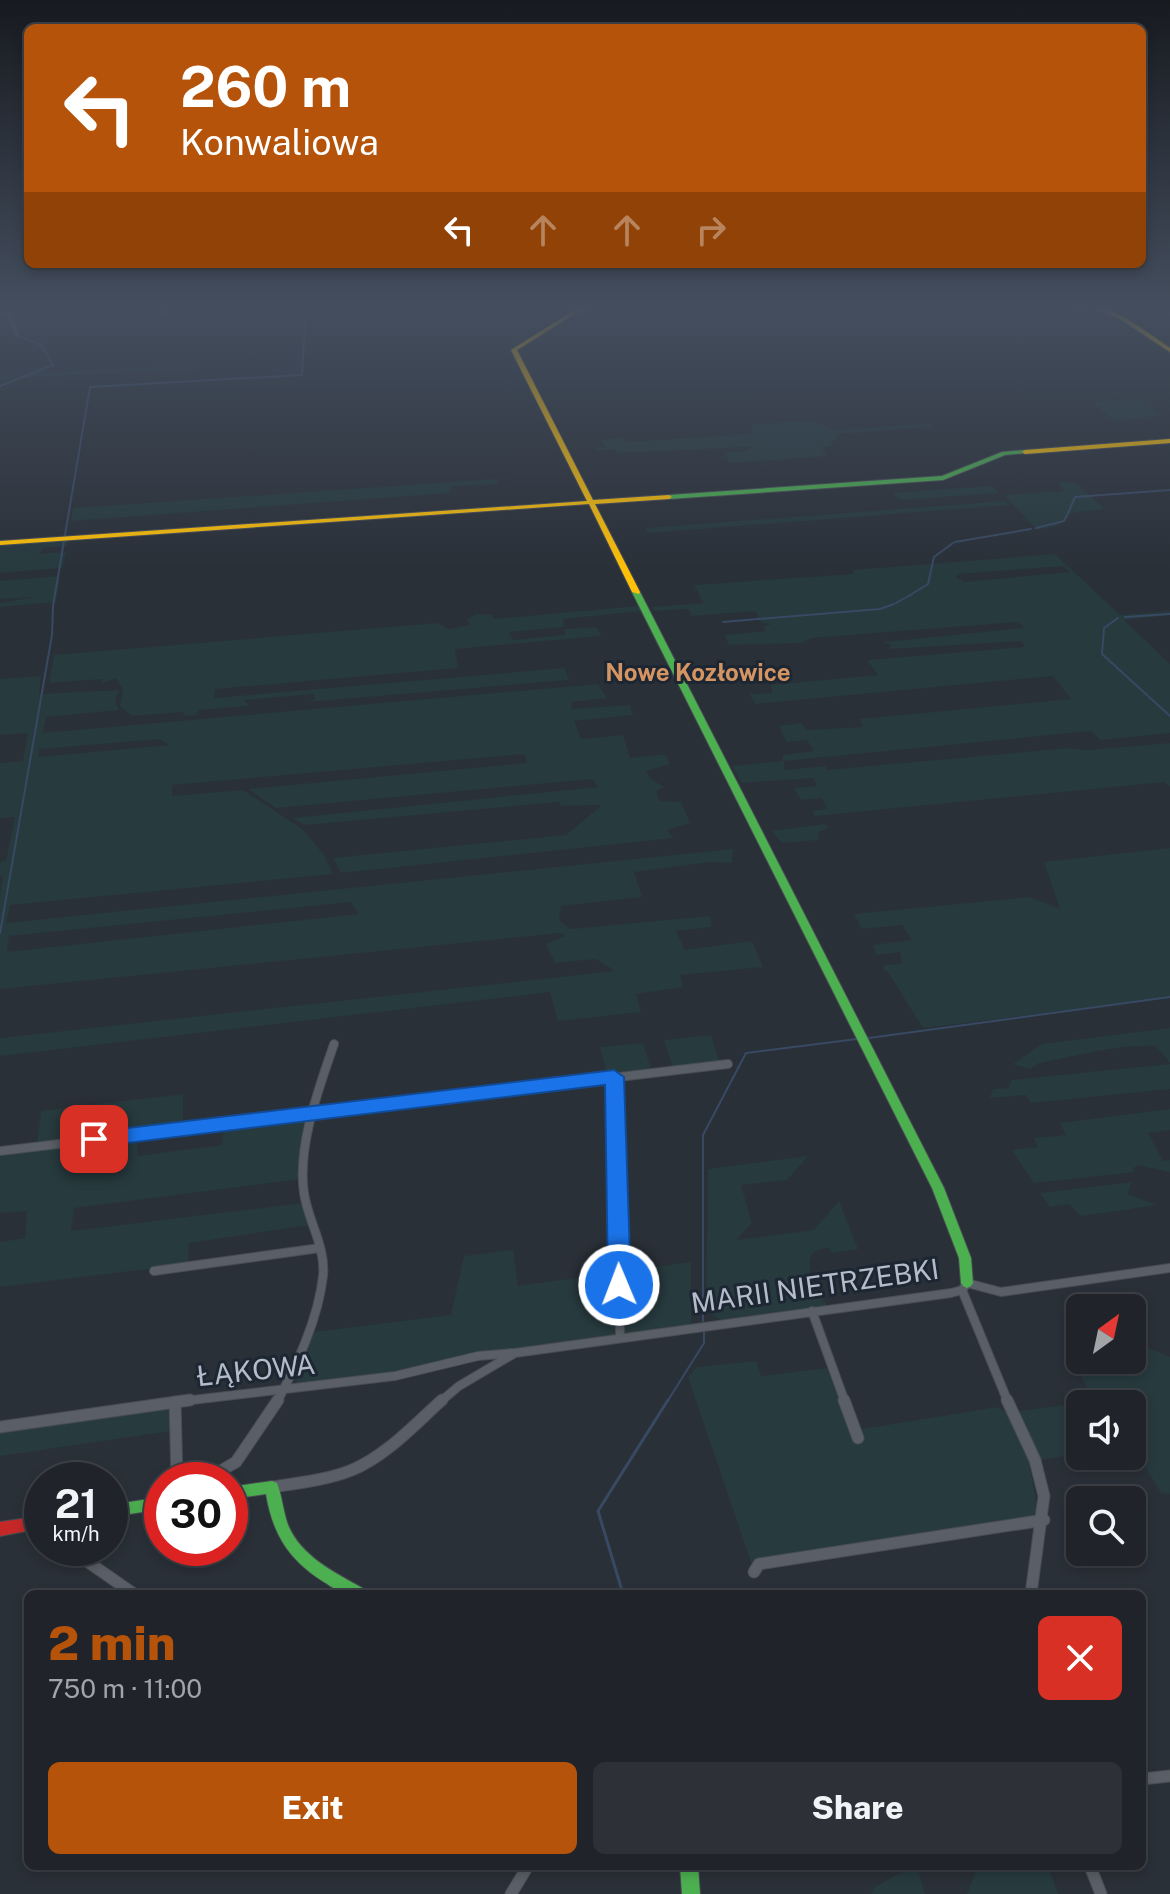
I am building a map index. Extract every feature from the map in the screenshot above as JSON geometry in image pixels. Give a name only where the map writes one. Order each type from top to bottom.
[{"type":"street","points":[[536,393],[938,1188],[965,1258],[964,1287],[987,1359],[1035,1461],[1044,1496],[1044,1520],[1032,1590]]},
{"type":"street","points":[[0,543],[943,478],[960,474],[1004,453],[1170,441]]},
{"type":"street","points":[[235,1462],[285,1387],[318,1301],[324,1272],[304,1192],[315,1113],[334,1044]]},
{"type":"street","points":[[0,1151],[728,1064]]},
{"type":"street","points":[[614,1077],[620,1337]]},
{"type":"street","points":[[154,1271],[320,1248]]},
{"type":"street","points":[[964,1287],[1001,1292],[1170,1268]]},
{"type":"street","name":"MARII NIETRZEBKI","points":[[248,1490],[329,1478],[355,1469],[380,1454],[459,1386],[515,1353],[964,1287]]},
{"type":"street","points":[[812,1311],[858,1438]]},
{"type":"street","name":"ŁĄKOWA","points":[[0,1427],[285,1387],[395,1376],[478,1356],[515,1353]]},
{"type":"street","points":[[175,1402],[177,1462]]},
{"type":"street","points":[[272,1487],[275,1519],[293,1553],[353,1590]]},
{"type":"street","points":[[754,1572],[759,1564],[1044,1520]]},
{"type":"street","points":[[0,1529],[24,1525]]},
{"type":"street","points":[[94,1566],[128,1590]]},
{"type":"street","points":[[1146,1779],[1170,1776]]},
{"type":"street","points":[[511,1894],[524,1870]]},
{"type":"street","points":[[689,1870],[691,1894]]},
{"type":"street","points":[[1092,1870],[1101,1894]]},
{"type":"green space","points":[[1138,398],[1162,415],[1115,421],[1091,402]]},
{"type":"green space","points":[[813,421],[834,430],[931,423],[935,427],[836,434],[837,440],[831,442],[833,445],[822,448],[827,456],[730,463],[724,453],[751,450],[750,447],[616,453],[617,449],[596,450],[606,447],[600,440],[622,438],[625,442],[751,434],[753,424]]},
{"type":"green space","points":[[498,479],[497,484],[452,486],[450,493],[71,521],[73,508]]},
{"type":"green space","points":[[1058,482],[1074,482],[1105,509],[1071,513],[1056,526],[1036,529],[1004,495],[1064,491]]},
{"type":"green space","points":[[992,486],[999,493],[901,500],[892,493]]},
{"type":"green space","points":[[1005,501],[1010,505],[647,533],[645,528]]},
{"type":"green space","points":[[68,540],[67,546],[43,548],[39,554],[66,552],[62,568],[0,573],[0,544]]},
{"type":"green space","points":[[1055,554],[1120,615],[1170,611],[1170,615],[1124,620],[1170,664],[1170,733],[1101,740],[1091,731],[784,761],[784,770],[825,766],[827,770],[1069,748],[1087,750],[1170,743],[1170,787],[1165,782],[815,816],[813,811],[827,809],[822,798],[801,800],[794,788],[817,786],[814,778],[742,783],[732,766],[783,761],[783,755],[814,751],[807,740],[787,742],[779,726],[802,723],[806,730],[863,727],[860,719],[1071,699],[1053,676],[755,704],[750,694],[773,693],[770,685],[878,675],[867,660],[1025,647],[1021,641],[890,649],[891,645],[883,642],[1024,628],[1018,622],[811,638],[801,643],[729,645],[725,635],[767,631],[763,627],[771,624],[762,623],[755,611],[692,616],[688,609],[654,611],[652,607],[704,603],[694,585],[854,574],[853,570]],"holes":[[[1064,566],[1070,572],[964,582],[956,577],[958,574]]]},
{"type":"green space","points":[[60,576],[56,602],[0,607],[0,603],[36,597],[0,599],[0,581]]},
{"type":"green space","points":[[638,606],[642,611],[563,619],[564,627],[509,632],[513,640],[565,635],[565,629],[597,627],[601,636],[455,649],[458,668],[215,689],[214,698],[564,668],[569,680],[306,702],[315,699],[314,694],[245,700],[249,706],[199,710],[196,715],[184,716],[184,712],[132,716],[120,706],[123,689],[116,678],[102,683],[103,679],[49,683],[54,655],[438,623],[449,629],[470,625],[470,621],[465,621],[476,614],[492,615],[494,619]]},
{"type":"green space","points":[[41,676],[39,694],[119,690],[115,701],[119,710],[46,717],[43,733],[598,684],[607,698],[571,702],[572,709],[630,705],[633,715],[574,721],[581,739],[623,735],[630,758],[665,754],[670,764],[646,771],[651,779],[664,787],[656,791],[659,801],[681,802],[690,823],[667,830],[674,838],[341,873],[333,858],[566,835],[602,805],[561,806],[559,802],[305,825],[292,818],[598,787],[592,779],[276,808],[248,789],[527,763],[525,754],[172,785],[172,796],[243,790],[302,829],[324,855],[333,874],[10,905],[6,923],[733,849],[732,863],[710,862],[634,872],[642,897],[561,906],[559,921],[571,929],[710,916],[712,927],[676,931],[685,950],[752,941],[763,967],[680,975],[683,987],[636,994],[641,1012],[558,1021],[550,992],[0,1056],[0,1038],[615,971],[596,959],[555,963],[546,944],[565,936],[561,933],[0,989],[0,896],[3,877],[0,876],[0,862],[6,861],[15,817],[0,818],[0,763],[23,761],[28,733],[0,735],[0,679]],"holes":[[[159,739],[169,745],[38,757],[39,749]],[[351,902],[359,914],[7,952],[9,936]]]},
{"type":"green space","points":[[824,824],[830,827],[819,832],[818,840],[782,843],[772,831]]},
{"type":"green space","points":[[1170,848],[1170,998],[923,1028],[888,972],[883,969],[884,965],[902,964],[900,952],[877,955],[872,945],[912,940],[902,925],[862,929],[854,914],[1030,897],[1060,909],[1044,862]]},
{"type":"green space","points":[[1170,1028],[1170,1063],[1156,1046],[1141,1046],[1039,1063],[1030,1069],[1013,1064],[1042,1044]]},
{"type":"green space","points":[[711,1035],[719,1061],[673,1067],[664,1040]]},
{"type":"green space","points":[[643,1043],[651,1069],[607,1074],[600,1047]]},
{"type":"green space","points":[[1170,1064],[1170,1089],[1031,1103],[1026,1095],[990,1098],[993,1089],[1008,1088],[1012,1080]]},
{"type":"green space","points":[[183,1094],[183,1127],[37,1145],[41,1111]]},
{"type":"green space","points":[[1170,1109],[1170,1130],[1148,1133],[1163,1161],[1170,1160],[1170,1172],[1137,1165],[1132,1170],[1135,1172],[1034,1183],[1012,1150],[1038,1147],[1034,1138],[1066,1135],[1060,1123]]},
{"type":"green space","points":[[310,1118],[301,1179],[74,1208],[71,1231],[303,1203],[310,1225],[189,1243],[188,1264],[0,1287],[0,1242],[25,1238],[27,1211],[0,1213],[0,1153],[137,1135],[137,1156],[222,1145],[224,1127]]},
{"type":"green space","points":[[808,1156],[787,1180],[741,1185],[752,1223],[736,1240],[814,1230],[839,1201],[858,1249],[832,1253],[828,1247],[813,1252],[811,1273],[827,1306],[721,1320],[706,1311],[708,1169]]},
{"type":"green space","points":[[1132,1182],[1127,1194],[1157,1205],[1081,1216],[1069,1204],[1050,1207],[1040,1193]]},
{"type":"green space","points":[[513,1250],[518,1286],[691,1262],[691,1324],[480,1353],[429,1367],[304,1384],[296,1381],[314,1332],[451,1315],[464,1256]]},
{"type":"green space","points":[[1146,1347],[1170,1357],[1170,1494],[1161,1493],[1146,1468],[1146,1390],[1087,1390],[1081,1374],[1146,1374]]},
{"type":"green space","points":[[756,1361],[761,1376],[827,1368],[850,1430],[998,1407],[1007,1413],[1066,1405],[1066,1455],[1029,1462],[1039,1517],[752,1565],[688,1377],[697,1367]]},
{"type":"green space","points":[[161,1405],[168,1409],[171,1431],[0,1456],[0,1429]]},
{"type":"green space","points":[[906,1870],[918,1870],[925,1894],[871,1894],[875,1887]]},
{"type":"green space","points":[[976,1870],[1049,1870],[1058,1894],[967,1894]]},
{"type":"waterway","points":[[0,933],[52,635],[53,606],[89,393]]},
{"type":"waterway","points":[[1068,513],[1075,497],[1170,490]]},
{"type":"waterway","points":[[1036,528],[1064,521],[1067,515]]},
{"type":"waterway","points":[[955,542],[1031,529]]},
{"type":"waterway","points":[[907,597],[928,584],[934,557],[953,543]]},
{"type":"waterway","points":[[896,603],[905,598]]},
{"type":"waterway","points":[[723,622],[880,609],[894,604]]},
{"type":"waterway","points":[[1125,617],[1170,614]]},
{"type":"waterway","points":[[1118,618],[1104,628],[1102,654],[1170,716]]},
{"type":"waterway","points":[[869,1038],[1170,997]]},
{"type":"waterway","points":[[703,1321],[703,1135],[746,1053],[857,1039]]},
{"type":"waterway","points":[[667,1402],[704,1343],[704,1330]]},
{"type":"waterway","points":[[622,1590],[598,1511],[668,1400]]},
{"type":"traffic: fast","points":[[669,497],[943,478],[1004,453],[1025,452]]},
{"type":"traffic: fast","points":[[636,592],[938,1188],[965,1258],[967,1283]]},
{"type":"traffic: fast","points":[[248,1490],[272,1487],[276,1509],[289,1542],[310,1564],[352,1590]]},
{"type":"traffic: fast","points":[[128,1508],[144,1506]]},
{"type":"traffic: fast","points":[[689,1870],[691,1894]]},
{"type":"traffic: slow","points":[[536,393],[636,592]]},
{"type":"traffic: slow","points":[[1025,452],[1170,441]]},
{"type":"traffic: slow","points":[[0,543],[669,497]]},
{"type":"traffic: jam","points":[[0,1529],[24,1525]]},
{"type":"district","name":"Nowe Kozłowice","points":[[698,673]]},
{"type":"route","points":[[94,1139],[614,1077],[619,1285]]}]
